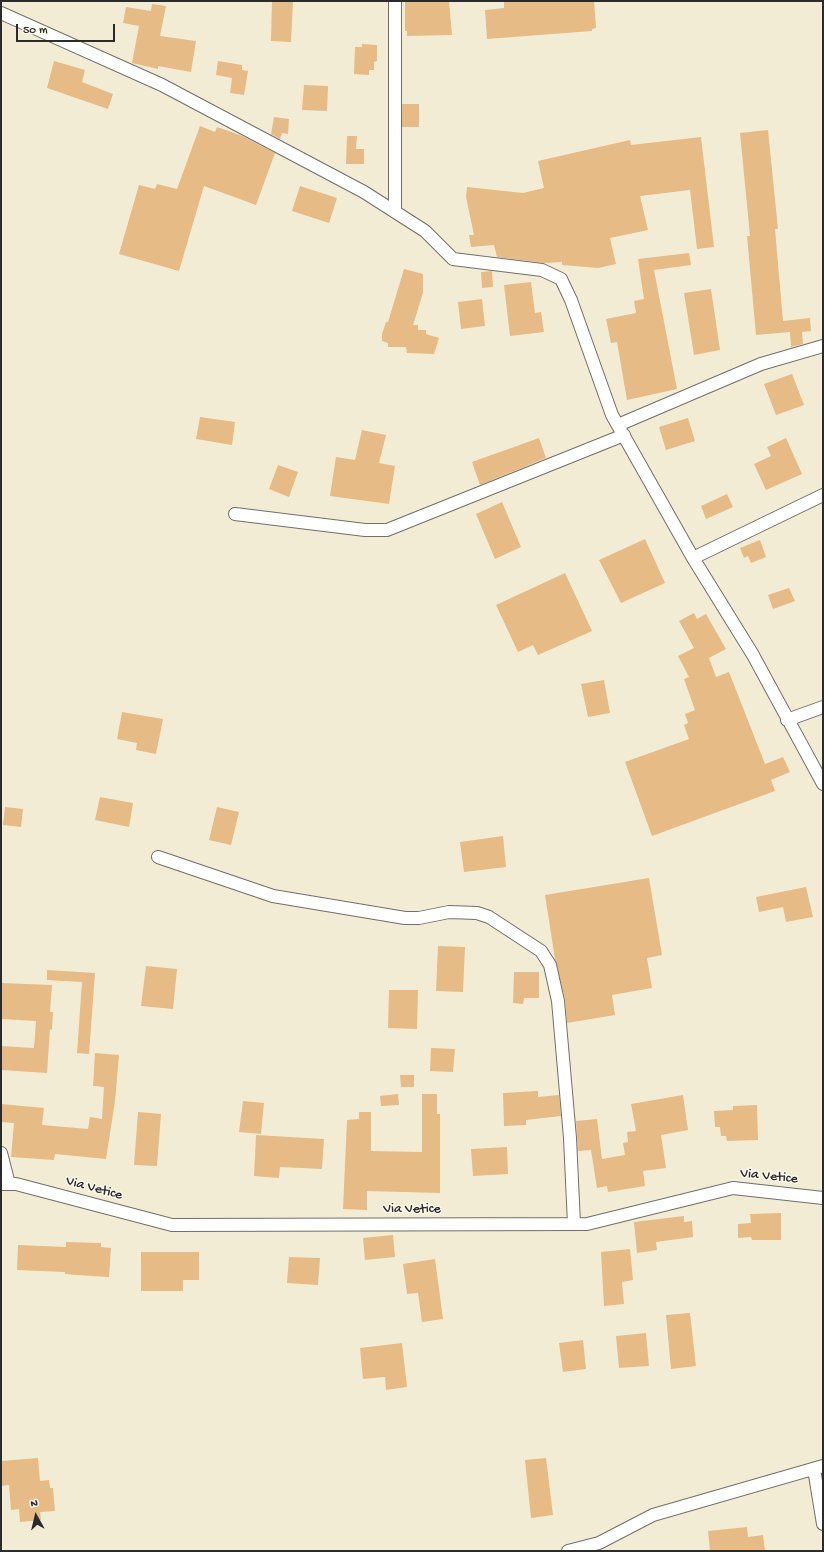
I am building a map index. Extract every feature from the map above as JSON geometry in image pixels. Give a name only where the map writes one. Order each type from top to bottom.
[{"type":"street","points":[[395,1],[396,212]]},
{"type":"street","points":[[1,13],[162,85],[364,192],[425,231],[453,259],[542,270],[561,279],[571,300],[612,415],[693,558],[753,655],[823,784]]},
{"type":"street","points":[[235,514],[365,530],[387,530],[621,430],[761,364],[823,346]]},
{"type":"street","points":[[693,558],[823,495]]},
{"type":"street","points":[[787,720],[823,707]]},
{"type":"street","points":[[158,857],[273,896],[405,918],[419,918],[449,912],[477,913],[489,917],[541,951],[550,965],[558,1001],[570,1138],[574,1224]]},
{"type":"street","points":[[1,1153],[5,1184]]},
{"type":"street","name":"Via Vetice","points":[[5,1184],[16,1184],[172,1225],[587,1224],[733,1188],[823,1198]]},
{"type":"street","points":[[568,1551],[599,1543],[653,1515],[819,1468],[823,1524]]},
{"type":"building","points":[[272,1],[293,1],[291,42],[271,41]]},
{"type":"building","points":[[405,1],[449,1],[452,35],[407,36],[407,31],[405,31]]},
{"type":"building","points":[[504,1],[594,1],[596,28],[592,29],[592,31],[487,39],[485,10],[504,8]]},
{"type":"building","points":[[152,4],[166,6],[160,36],[196,41],[191,72],[158,66],[158,69],[132,63],[139,26],[123,23],[126,7],[151,11]]},
{"type":"building","points":[[362,44],[377,45],[377,61],[374,62],[374,70],[369,70],[369,75],[354,74],[355,47],[362,47]]},
{"type":"building","points":[[54,61],[85,70],[82,82],[113,94],[108,109],[47,88]]},
{"type":"building","points":[[218,61],[242,65],[242,70],[248,71],[244,95],[230,93],[232,78],[216,75]]},
{"type":"building","points":[[304,85],[328,86],[327,111],[302,110]]},
{"type":"building","points":[[402,104],[419,104],[419,127],[402,127]]},
{"type":"building","points":[[274,117],[289,119],[288,134],[282,133],[280,139],[271,134]]},
{"type":"building","points":[[200,126],[215,132],[217,127],[240,135],[275,153],[256,205],[204,186],[179,271],[119,254],[139,185],[155,189],[157,184],[177,189]]},
{"type":"building","points":[[768,130],[778,229],[775,229],[783,321],[810,318],[811,331],[802,332],[803,344],[791,347],[790,332],[756,335],[747,236],[750,236],[740,133]]},
{"type":"building","points":[[347,136],[357,136],[356,149],[364,149],[364,164],[346,164]]},
{"type":"building","points":[[701,137],[714,247],[697,249],[690,190],[640,196],[648,230],[610,238],[616,264],[598,268],[562,265],[562,262],[544,263],[497,257],[494,245],[471,247],[469,235],[474,235],[466,197],[467,187],[523,193],[544,188],[538,161],[630,140],[631,145]]},
{"type":"building","points":[[300,186],[337,198],[329,223],[292,211]]},
{"type":"building","points":[[689,253],[691,265],[654,270],[677,389],[627,400],[617,342],[611,343],[606,319],[636,313],[634,301],[644,299],[638,259]]},
{"type":"building","points":[[404,269],[423,274],[423,293],[413,325],[418,325],[418,330],[426,330],[426,334],[439,338],[434,354],[407,353],[406,347],[388,347],[388,343],[382,341],[382,334],[386,322],[388,322]]},
{"type":"building","points":[[492,271],[493,287],[482,288],[481,272]]},
{"type":"building","points":[[531,282],[535,313],[541,312],[544,332],[510,336],[504,285]]},
{"type":"building","points":[[711,289],[720,350],[694,355],[684,293]]},
{"type":"building","points":[[482,299],[485,326],[461,329],[458,302]]},
{"type":"building","points":[[792,374],[804,405],[776,415],[764,384]]},
{"type":"building","points":[[200,417],[235,422],[232,445],[196,439]]},
{"type":"building","points":[[688,418],[695,441],[666,450],[659,427]]},
{"type":"building","points":[[362,430],[386,435],[379,463],[395,466],[389,504],[330,496],[336,457],[355,460]]},
{"type":"building","points":[[539,438],[546,458],[480,485],[472,462]]},
{"type":"building","points":[[786,438],[802,474],[766,490],[754,464],[771,456],[767,447]]},
{"type":"building","points":[[278,465],[298,472],[289,497],[269,489]]},
{"type":"building","points":[[727,494],[733,507],[706,519],[701,506]]},
{"type":"building","points":[[502,502],[521,547],[495,559],[476,514]]},
{"type":"building","points":[[645,539],[665,583],[621,603],[599,560]]},
{"type":"building","points":[[760,540],[766,557],[751,563],[748,556],[744,558],[740,548]]},
{"type":"building","points":[[565,573],[592,631],[538,655],[533,645],[518,652],[496,605]]},
{"type":"building","points":[[789,588],[795,601],[773,609],[768,595]]},
{"type":"building","points":[[694,613],[697,619],[706,614],[726,649],[709,658],[716,677],[729,672],[765,764],[783,757],[790,772],[771,780],[775,791],[652,836],[625,762],[689,739],[684,725],[688,723],[685,714],[695,710],[684,679],[689,677],[678,656],[694,648],[679,621]]},
{"type":"building","points":[[604,680],[610,713],[588,717],[581,684]]},
{"type":"building","points":[[122,712],[163,719],[156,754],[136,750],[137,743],[117,739]]},
{"type":"building","points":[[100,797],[133,803],[129,827],[95,820]]},
{"type":"building","points":[[5,807],[23,809],[21,827],[3,825]]},
{"type":"building","points":[[217,807],[239,812],[231,845],[209,840]]},
{"type":"building","points":[[503,836],[506,867],[464,872],[460,842]]},
{"type":"building","points":[[649,878],[662,955],[647,958],[652,988],[612,995],[615,1015],[567,1023],[565,999],[555,959],[545,895]]},
{"type":"building","points":[[806,887],[813,917],[786,922],[783,907],[759,912],[756,897]]},
{"type":"building","points":[[438,946],[465,947],[463,992],[436,991]]},
{"type":"building","points":[[146,966],[177,969],[173,1009],[141,1006]]},
{"type":"building","points":[[47,970],[95,973],[89,1054],[77,1053],[82,982],[47,980]]},
{"type":"building","points":[[514,972],[539,972],[539,998],[524,998],[523,1004],[513,1003]]},
{"type":"building","points":[[1,983],[52,985],[50,1012],[53,1012],[52,1030],[50,1029],[47,1073],[1,1070],[1,1046],[34,1048],[36,1021],[1,1019]]},
{"type":"building","points":[[389,990],[418,990],[417,1029],[388,1028]]},
{"type":"building","points":[[431,1048],[455,1049],[453,1072],[430,1071]]},
{"type":"building","points":[[95,1053],[119,1055],[115,1101],[106,1159],[55,1154],[54,1160],[11,1157],[14,1123],[1,1122],[1,1104],[44,1108],[42,1125],[88,1129],[90,1117],[102,1119],[104,1087],[93,1086]]},
{"type":"building","points":[[400,1075],[414,1075],[414,1087],[401,1087]]},
{"type":"building","points":[[538,1091],[538,1097],[559,1095],[561,1116],[526,1120],[526,1125],[504,1126],[503,1093]]},
{"type":"building","points":[[398,1094],[399,1105],[381,1106],[380,1096]]},
{"type":"building","points":[[422,1094],[437,1094],[437,1114],[440,1114],[440,1193],[367,1191],[367,1210],[343,1209],[347,1120],[359,1119],[359,1112],[371,1112],[371,1151],[422,1152]]},
{"type":"building","points":[[683,1095],[688,1130],[661,1135],[666,1168],[643,1171],[645,1186],[608,1192],[607,1186],[597,1188],[591,1150],[578,1151],[576,1121],[597,1119],[602,1159],[625,1155],[623,1143],[628,1142],[627,1132],[636,1131],[631,1104]]},
{"type":"building","points":[[243,1101],[264,1103],[261,1134],[239,1132]]},
{"type":"building","points":[[757,1105],[758,1140],[727,1141],[726,1136],[721,1136],[720,1127],[715,1127],[714,1111],[733,1110],[733,1106]]},
{"type":"building","points":[[138,1112],[161,1114],[157,1166],[134,1165]]},
{"type":"building","points":[[256,1135],[324,1139],[322,1169],[280,1167],[279,1178],[254,1176]]},
{"type":"building","points":[[507,1147],[508,1174],[473,1176],[471,1149]]},
{"type":"building","points":[[781,1213],[781,1240],[752,1240],[751,1237],[738,1238],[738,1224],[751,1223],[750,1214]]},
{"type":"building","points":[[684,1216],[684,1222],[692,1221],[693,1237],[656,1242],[657,1250],[637,1253],[634,1222]]},
{"type":"building","points":[[393,1235],[395,1257],[365,1260],[363,1238]]},
{"type":"building","points":[[66,1242],[101,1243],[101,1247],[111,1248],[109,1277],[65,1274],[65,1272],[17,1270],[18,1245],[66,1247]]},
{"type":"building","points":[[630,1249],[633,1280],[622,1282],[624,1304],[604,1306],[601,1252]]},
{"type":"building","points":[[141,1252],[199,1252],[199,1280],[183,1280],[183,1291],[141,1291]]},
{"type":"building","points":[[289,1257],[320,1258],[318,1285],[287,1283]]},
{"type":"building","points":[[435,1259],[443,1319],[422,1322],[418,1293],[407,1294],[403,1264]]},
{"type":"building","points":[[690,1313],[696,1366],[671,1369],[666,1315]]},
{"type":"building","points":[[646,1333],[649,1366],[619,1368],[616,1336]]},
{"type":"building","points":[[583,1340],[586,1369],[563,1372],[559,1343]]},
{"type":"building","points":[[402,1343],[407,1387],[386,1390],[385,1377],[363,1379],[360,1348]]},
{"type":"building","points":[[38,1458],[40,1481],[49,1480],[50,1488],[53,1488],[55,1511],[40,1512],[41,1520],[20,1522],[19,1509],[11,1510],[9,1485],[1,1486],[1,1461]]},
{"type":"building","points":[[546,1458],[553,1515],[531,1518],[525,1460]]},
{"type":"building","points":[[747,1527],[748,1537],[763,1535],[765,1551],[710,1551],[708,1531]]}]
